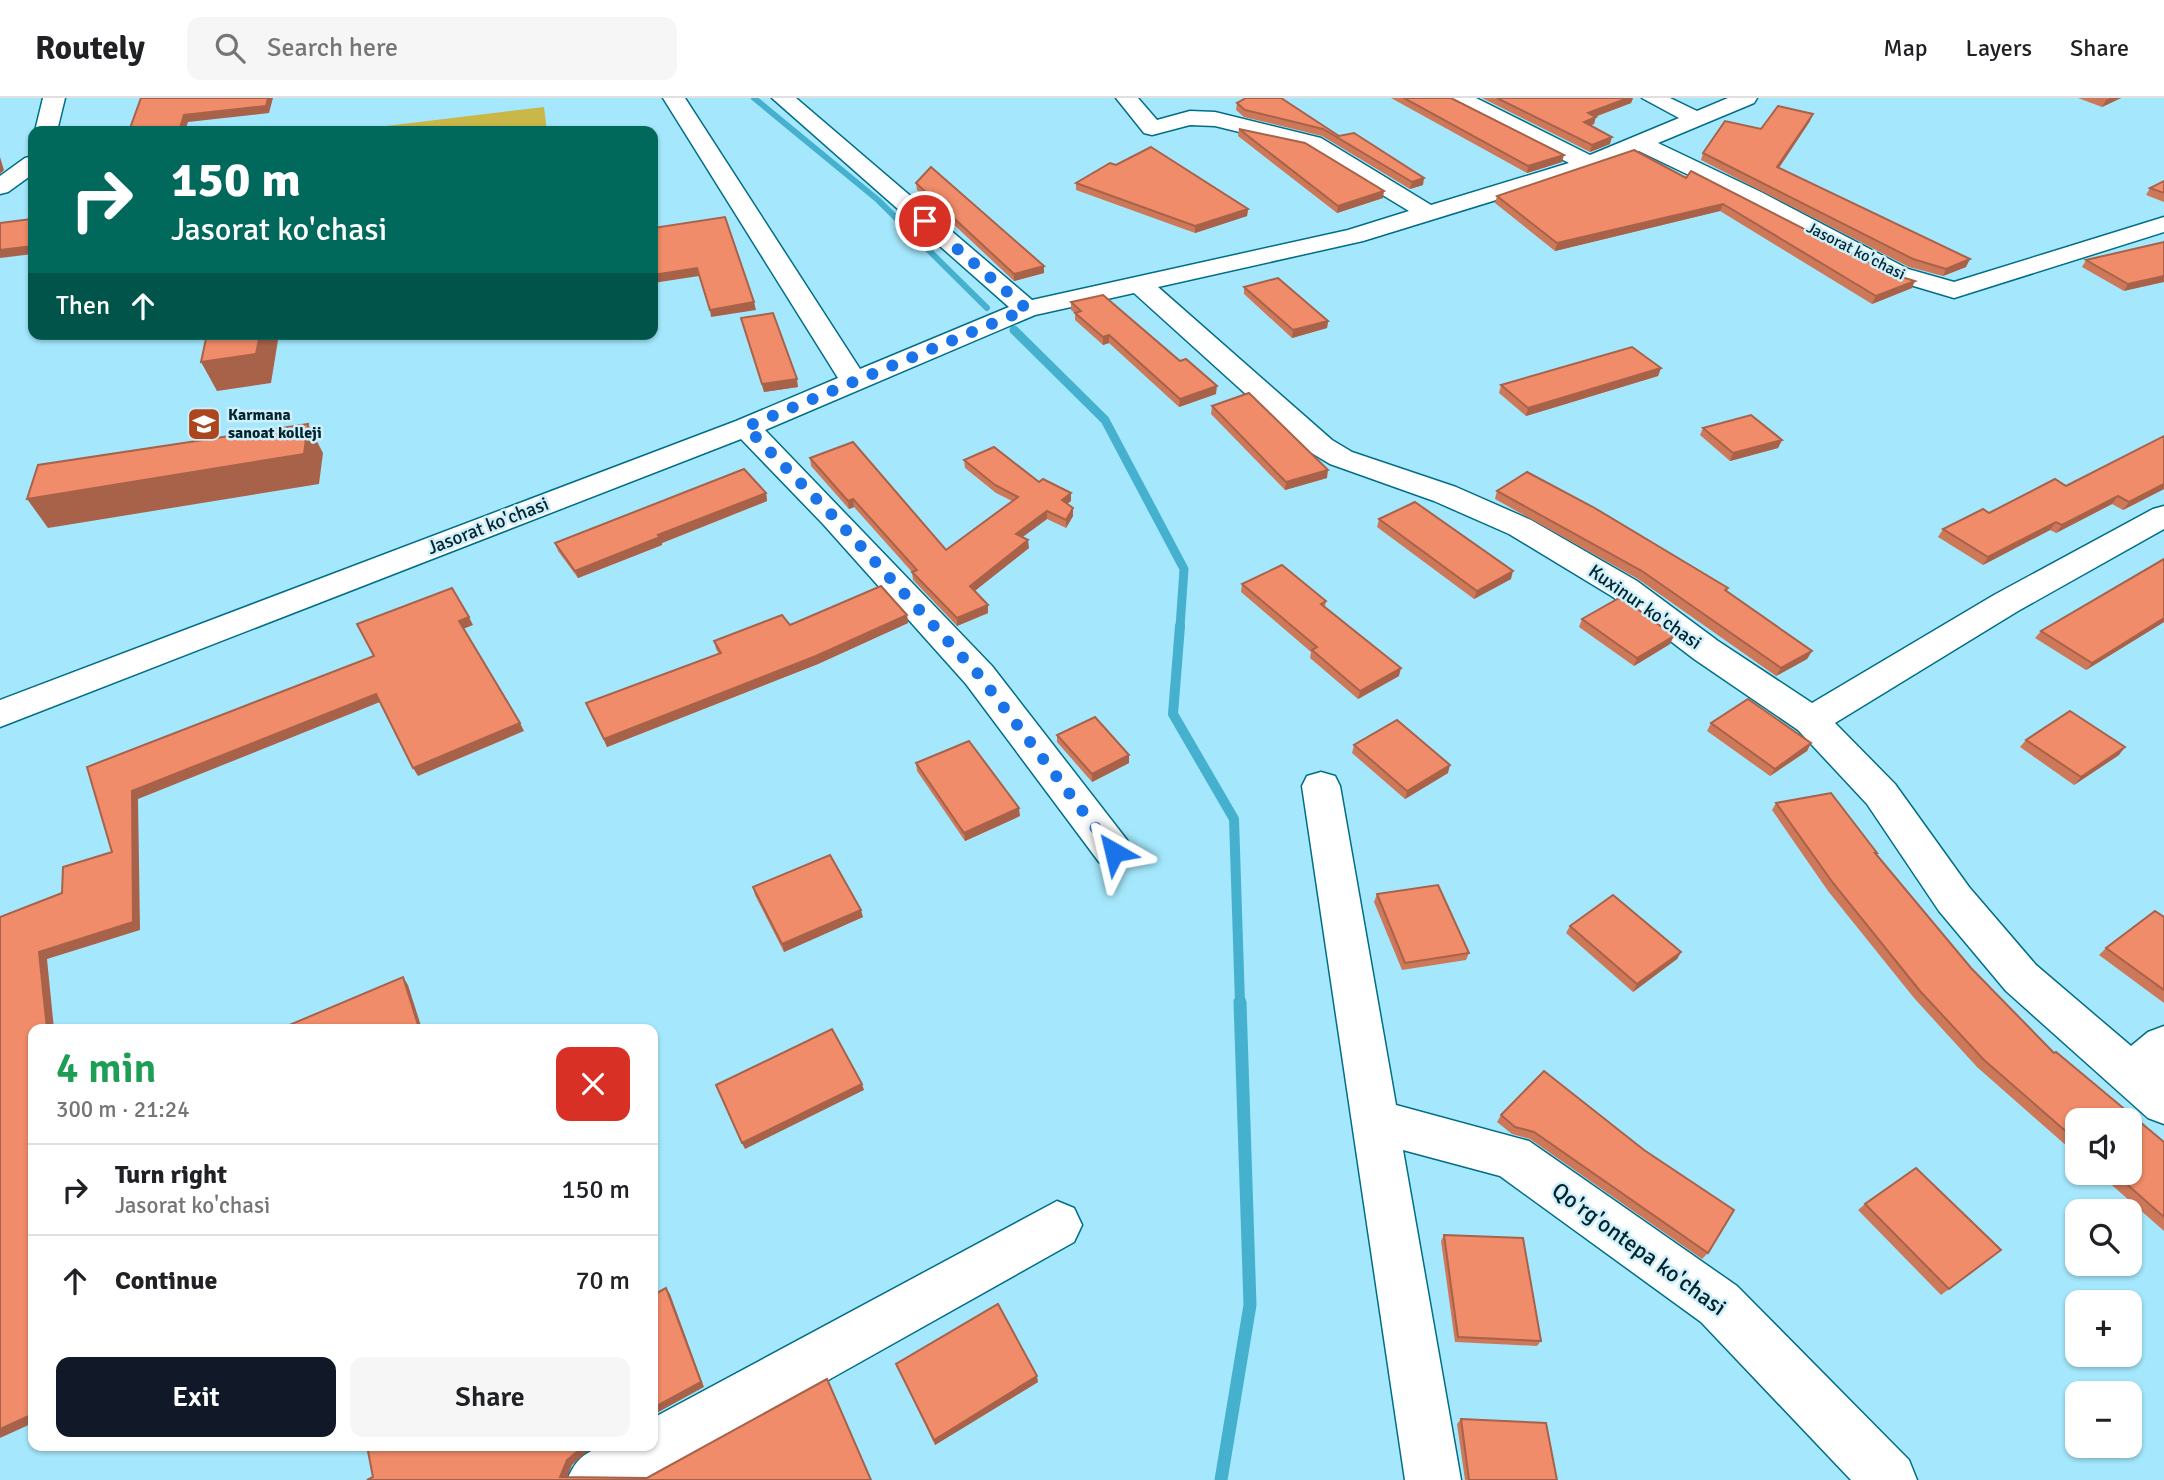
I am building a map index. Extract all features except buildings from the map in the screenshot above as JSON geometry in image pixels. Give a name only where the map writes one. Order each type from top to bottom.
[{"type":"street","points":[[47,126],[54,98]]},
{"type":"street","points":[[674,98],[854,381]]},
{"type":"street","points":[[783,98],[1027,309]]},
{"type":"street","points":[[1127,98],[1152,128],[1190,118],[1215,119],[1313,143],[1428,213]]},
{"type":"street","points":[[1459,98],[1589,163]]},
{"type":"street","points":[[1653,98],[1698,119]]},
{"type":"street","name":"Jasorat ko'chasi","points":[[0,714],[746,427],[1027,309],[1354,236],[1589,163],[1746,98]]},
{"type":"street","name":"Jasorat ko'chasi","points":[[1640,142],[1753,197],[1899,274],[1954,290],[2164,224]]},
{"type":"street","points":[[0,187],[28,167]]},
{"type":"street","name":"Kuxinur ko'chasi","points":[[1138,283],[1321,446],[1341,458],[1445,494],[1520,527],[1625,589],[1706,650],[1811,721]]},
{"type":"street","points":[[746,427],[834,517],[979,675],[1114,852]]},
{"type":"street","points":[[2164,516],[2006,603],[1811,721],[1881,794],[1954,899],[2021,978],[2164,1104]]},
{"type":"street","points":[[1321,786],[1433,1480]]},
{"type":"street","points":[[2129,1074],[2164,1046]]},
{"type":"street","name":"Qo'rg'ontepa ko'chasi","points":[[1375,1121],[1512,1157],[1719,1304],[1888,1480]]},
{"type":"street","points":[[658,1445],[1057,1225]]},
{"type":"street","points":[[595,1480],[648,1451]]},
{"type":"shaded area","points":[[544,107],[546,126],[386,126]]},
{"type":"waterway","points":[[754,98],[878,200],[987,308]]},
{"type":"waterway","points":[[1014,330],[1105,420],[1184,569],[1180,627]]},
{"type":"waterway","points":[[1180,626],[1173,714],[1234,819],[1240,1003]]},
{"type":"waterway","points":[[1221,1480],[1250,1305],[1240,1002]]},
{"type":"place","name":"Karmana sanoat kolleji","points":[[204,424]]},
{"type":"route","points":[[925,221],[1027,309],[746,427],[834,517],[979,675],[1114,852]]}]
